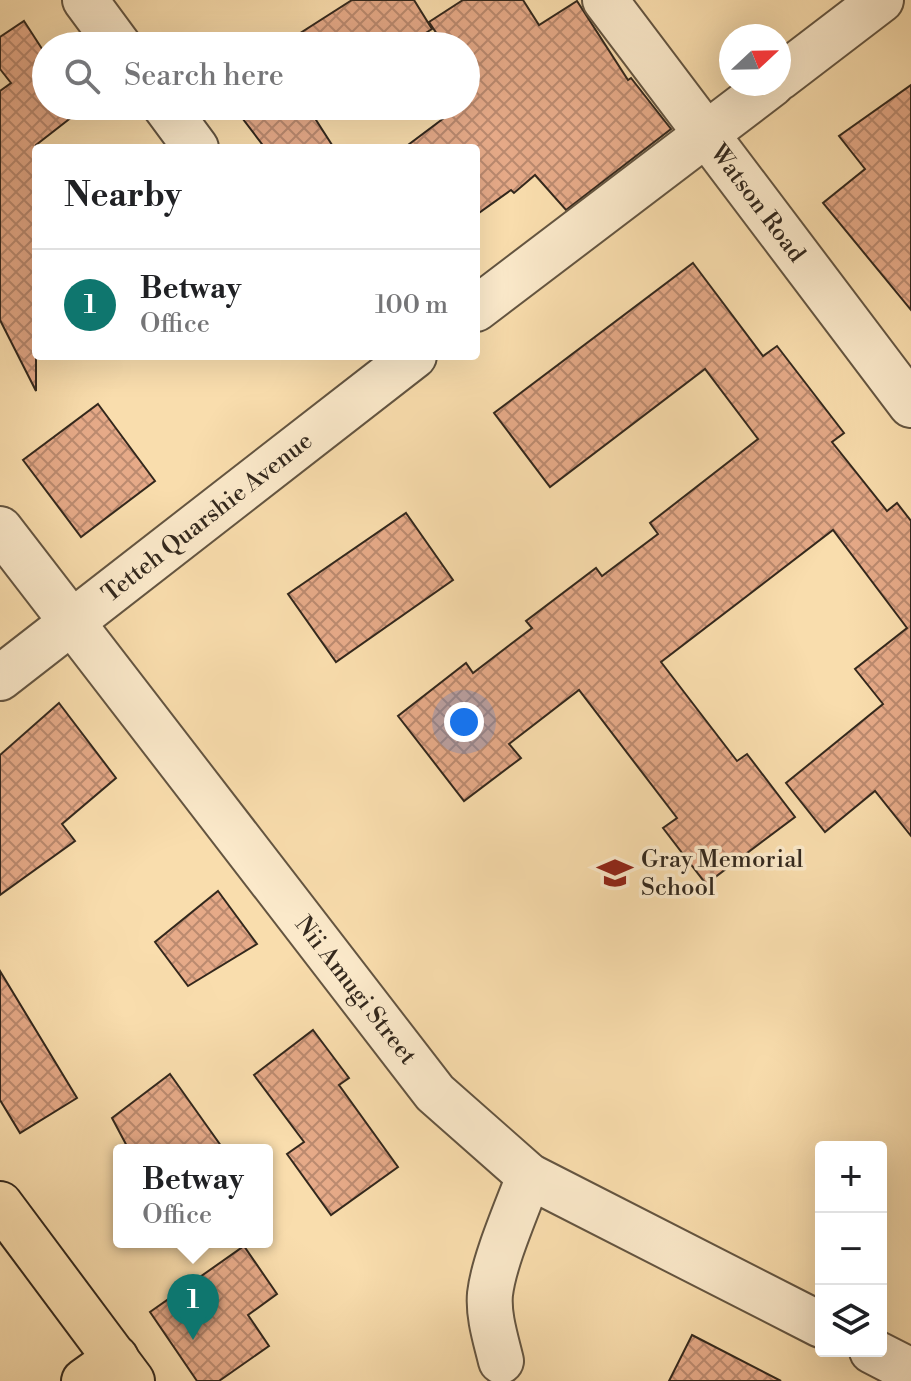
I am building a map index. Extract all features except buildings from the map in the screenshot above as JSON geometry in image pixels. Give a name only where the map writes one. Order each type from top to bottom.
[{"type":"main road","points":[[0,1204],[110,1373]]},
{"type":"street","points":[[85,0],[109,32]]},
{"type":"street","name":"Watson Road","points":[[605,0],[911,405]]},
{"type":"street","points":[[791,69],[881,0]]},
{"type":"street","points":[[480,306],[756,96]]},
{"type":"street","points":[[175,120],[193,144]]},
{"type":"street","name":"Tetteh Quarshie Avenue","points":[[0,678],[73,621],[365,371],[401,360]]},
{"type":"street","name":"Nii Amugi Street","points":[[0,529],[435,1093],[529,1176],[815,1322]]},
{"type":"street","points":[[501,1361],[494,1335],[490,1294],[505,1239],[529,1176]]},
{"type":"street","points":[[884,1357],[911,1371]]},
{"type":"place","name":"Gray Memorial School","points":[[615,873]]},
{"type":"place","name":"Betway","points":[[193,1340]]}]
